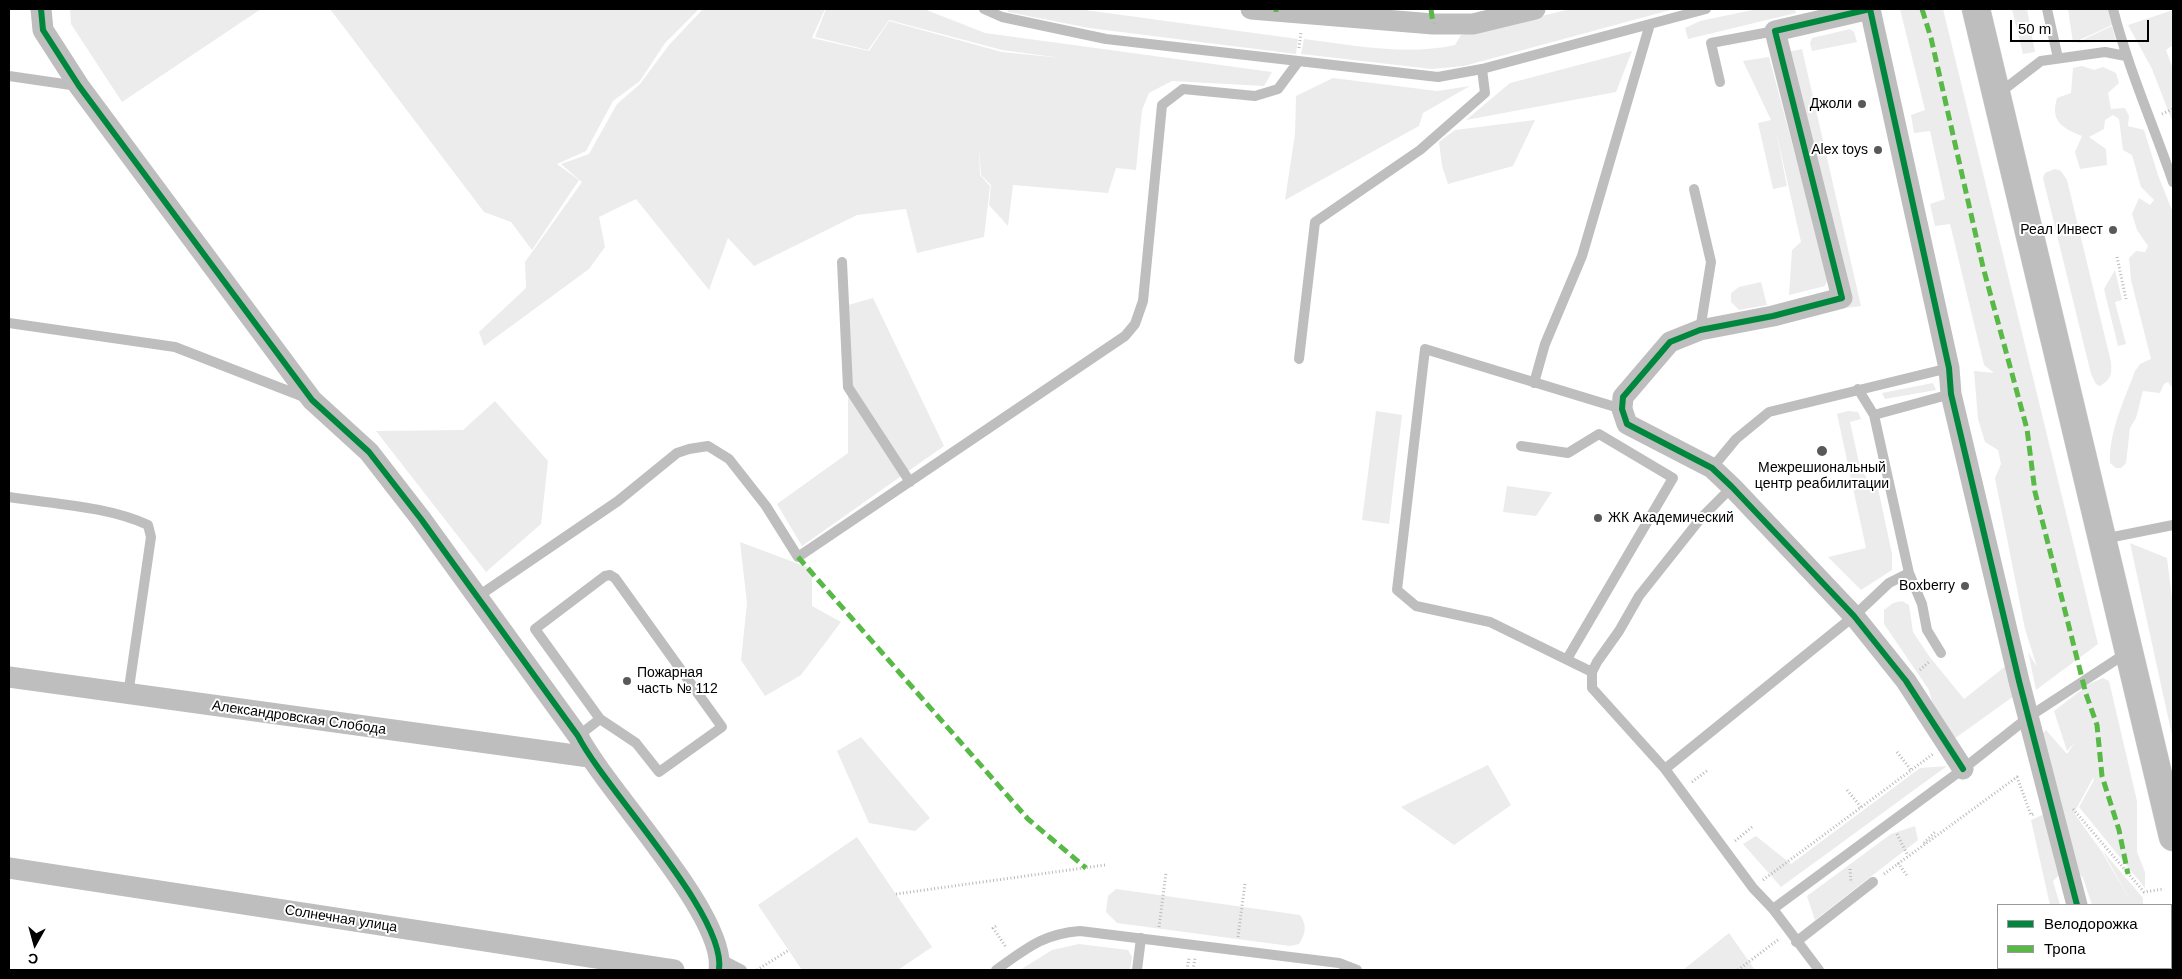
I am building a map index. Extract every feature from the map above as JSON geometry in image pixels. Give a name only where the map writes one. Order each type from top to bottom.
[{"type":"main road","points":[[1976,9],[2171,816]]},
{"type":"street","points":[[41,9],[43,30],[79,86],[312,400],[369,452],[578,736],[589,757],[637,819],[702,912],[713,933],[720,964]]},
{"type":"street","points":[[1251,9],[1432,17],[1473,24],[1534,9]]},
{"type":"street","points":[[1963,769],[1945,745],[1906,681],[1854,616],[1732,486],[1712,468],[1627,424],[1622,409],[1622,397],[1670,342],[1700,330],[1773,316],[1842,298],[1775,31],[1870,9],[1949,368],[1951,394],[2019,681],[2030,716],[2077,904]]},
{"type":"street","name":"Александровская Слобода","points":[[9,677],[128,695],[589,757]]},
{"type":"street","name":"Солнечная улица","points":[[9,868],[674,970]]},
{"type":"lane","points":[[984,9],[1002,17],[1106,39],[1438,77],[1482,69],[1706,9]]},
{"type":"lane","points":[[2047,9],[2058,58]]},
{"type":"lane","points":[[2113,9],[2124,51],[2173,182]]},
{"type":"lane","points":[[1534,383],[1546,344],[1582,256],[1650,24]]},
{"type":"lane","points":[[1720,82],[1711,43],[1775,31]]},
{"type":"lane","points":[[1997,95],[2041,61],[2124,51]]},
{"type":"lane","points":[[477,597],[618,501],[677,453],[708,446],[729,459],[766,506],[798,557],[1125,336],[1135,324],[1143,301],[1162,105],[1183,89],[1254,96],[1278,89],[1298,62]]},
{"type":"lane","points":[[1299,359],[1315,222],[1420,150],[1485,93],[1482,69]]},
{"type":"lane","points":[[9,76],[79,86]]},
{"type":"lane","points":[[1694,189],[1711,262],[1700,330]]},
{"type":"lane","points":[[842,262],[848,387],[910,482]]},
{"type":"lane","points":[[9,323],[175,347],[312,400]]},
{"type":"lane","points":[[1592,672],[1490,622],[1416,606],[1397,590],[1426,349],[1622,409]]},
{"type":"lane","points":[[1712,468],[1736,439],[1769,412],[1949,368]]},
{"type":"lane","points":[[1858,389],[1874,416],[1909,573],[1922,604],[1927,630],[1940,653]]},
{"type":"lane","points":[[1874,416],[1951,394]]},
{"type":"lane","points":[[1521,446],[1568,453],[1599,434],[1673,478],[1567,659]]},
{"type":"lane","points":[[1732,486],[1701,518],[1639,596],[1592,672],[1592,688],[1665,769],[1753,888],[1773,909],[1796,942],[1819,970]]},
{"type":"lane","points":[[9,498],[113,513],[148,525],[151,538],[128,695]]},
{"type":"lane","points":[[2103,539],[2173,525]]},
{"type":"lane","points":[[1665,769],[1854,616],[1889,583],[1909,573]]},
{"type":"lane","points":[[605,576],[610,576],[615,578],[722,727],[659,772],[636,743],[600,719],[535,629],[605,576]]},
{"type":"lane","points":[[1773,909],[1963,769],[2030,716],[2130,651]]},
{"type":"lane","points":[[578,736],[600,719]]},
{"type":"lane","points":[[1796,942],[1873,882]]},
{"type":"lane","points":[[996,970],[1034,944],[1058,933],[1080,931],[1339,963],[1357,970]]},
{"type":"lane","points":[[1137,970],[1141,938]]},
{"type":"lane","points":[[720,964],[742,970]]},
{"type":"path","points":[[2117,257],[2126,299]]},
{"type":"path","points":[[1915,674],[1940,653]]},
{"type":"path","points":[[1753,888],[1945,745]]},
{"type":"path","points":[[1897,752],[1911,770]]},
{"type":"path","points":[[1691,782],[1708,770]]},
{"type":"path","points":[[1873,882],[2017,776]]},
{"type":"path","points":[[1847,790],[1861,807]]},
{"type":"path","points":[[2054,809],[2070,806],[2144,892],[2164,889]]},
{"type":"path","points":[[1890,822],[1908,856]]},
{"type":"path","points":[[1735,841],[1752,827]]},
{"type":"path","points":[[1924,844],[1924,841],[1936,831]]},
{"type":"path","points":[[1848,853],[1852,898]]},
{"type":"path","points":[[1898,863],[1908,876]]},
{"type":"path","points":[[896,894],[1105,865]]},
{"type":"path","points":[[1157,940],[1166,873]]},
{"type":"path","points":[[1236,950],[1245,883]]},
{"type":"path","points":[[996,926],[993,928],[1014,958]]},
{"type":"path","points":[[1738,970],[1789,931]]},
{"type":"path","points":[[757,970],[789,950]]},
{"type":"shaded area","points":[[70,9],[261,9],[122,102],[71,24]]},
{"type":"shaded area","points":[[330,9],[699,9],[665,43],[640,81],[613,101],[586,151],[557,164],[579,180],[532,250],[511,222],[484,212]]},
{"type":"shaded area","points":[[703,9],[825,9],[812,38],[869,51],[889,21],[1002,52],[1062,58],[1002,50],[889,20],[868,50],[815,37],[826,9],[924,9],[985,33],[1272,72],[1264,86],[1172,81],[1149,93],[1142,110],[1136,170],[1116,168],[1108,193],[1013,185],[1008,226],[989,205],[991,185],[981,175],[979,147],[980,175],[990,186],[984,237],[917,253],[906,209],[857,215],[754,266],[728,238],[709,290],[636,199],[599,217],[605,247],[589,269],[484,346],[479,332],[526,288],[525,262],[582,182],[561,164],[589,154],[617,104],[640,84],[669,45]]},
{"type":"shaded area","points":[[1007,9],[1078,9],[1298,39],[1296,54],[1089,28],[1008,12]]},
{"type":"shaded area","points":[[1571,9],[1674,9],[1464,66],[1432,69],[1301,54],[1304,39],[1398,50],[1417,50],[1455,45],[1461,35]]},
{"type":"shaded area","points":[[1757,9],[1795,9],[1796,13],[1688,39],[1685,28],[1700,21]]},
{"type":"shaded area","points":[[1900,9],[1943,9],[2098,644],[2036,690],[2028,652],[2037,667],[2025,629],[1995,478],[2001,464],[1998,450],[1985,442],[1978,419],[1974,371],[1994,373],[1984,365],[1950,224],[1935,226],[1930,204],[1945,199],[1930,131],[1914,133],[1911,115],[1925,110]]},
{"type":"shaded area","points":[[2012,9],[2027,9],[2035,52],[2023,54]]},
{"type":"shaded area","points":[[2068,9],[2108,9],[2112,25],[2073,43]]},
{"type":"shaded area","points":[[2173,10],[2173,45],[2166,50],[2173,69],[2173,123],[2152,69],[2128,25]]},
{"type":"shaded area","points":[[2112,26],[2116,41],[2076,43]]},
{"type":"shaded area","points":[[1850,29],[1854,32],[1857,42],[1812,51],[1810,43],[1812,38]]},
{"type":"shaded area","points":[[1802,49],[1861,306],[1846,308],[1789,68],[1788,52]]},
{"type":"shaded area","points":[[1632,51],[1616,92],[1466,120],[1510,83]]},
{"type":"shaded area","points":[[1769,57],[1828,278],[1825,286],[1789,295],[1792,250],[1801,242],[1776,131],[1787,186],[1773,189],[1758,123],[1771,120],[1743,61]]},
{"type":"shaded area","points":[[2082,66],[2094,70],[2103,67],[2116,73],[2119,83],[2108,93],[2111,109],[2125,108],[2129,116],[2128,126],[2144,130],[2158,175],[2173,213],[2173,389],[2168,382],[2164,384],[2160,393],[2143,391],[2136,418],[2130,428],[2126,463],[2121,468],[2116,468],[2110,463],[2110,451],[2115,428],[2135,371],[2140,364],[2151,359],[2131,280],[2129,258],[2136,251],[2145,252],[2148,246],[2137,230],[2132,214],[2139,198],[2150,205],[2154,200],[2141,187],[2132,155],[2123,150],[2119,119],[2113,115],[2105,120],[2104,129],[2089,137],[2106,149],[2107,165],[2080,169],[2075,152],[2082,136],[2063,127],[2059,123],[2055,113],[2055,106],[2057,98],[2071,93],[2073,68]]},
{"type":"shaded area","points":[[1333,78],[1437,91],[1470,86],[1423,113],[1419,126],[1285,200],[1295,134],[1296,96]]},
{"type":"shaded area","points":[[1535,120],[1513,166],[1448,184],[1442,166],[1439,142],[1455,130]]},
{"type":"shaded area","points":[[2055,169],[2061,171],[2067,180],[2111,362],[2110,376],[2100,386],[2096,384],[2091,374],[2043,178],[2045,173]]},
{"type":"shaded area","points":[[2115,270],[2122,300],[2115,302],[2126,344],[2118,346],[2104,289]]},
{"type":"shaded area","points":[[1761,282],[1767,305],[1739,310],[1731,302],[1731,293],[1739,287]]},
{"type":"shaded area","points":[[873,298],[944,446],[802,546],[777,504],[848,453],[848,305]]},
{"type":"shaded area","points":[[1933,383],[1936,390],[1885,399],[1882,393]]},
{"type":"shaded area","points":[[495,401],[548,461],[541,524],[486,572],[376,431],[463,430]]},
{"type":"shaded area","points":[[1376,411],[1402,415],[1389,524],[1362,520]]},
{"type":"shaded area","points":[[1848,411],[1858,412],[1861,419],[1850,422],[1860,467],[1868,480],[1876,479],[1892,554],[1892,570],[1861,590],[1828,557],[1866,548],[1837,414]]},
{"type":"shaded area","points":[[1507,486],[1552,492],[1536,516],[1503,512]]},
{"type":"shaded area","points":[[740,542],[812,569],[812,606],[841,622],[801,675],[765,696],[741,660],[747,603]]},
{"type":"shaded area","points":[[2130,543],[2167,558],[2173,606],[2173,740]]},
{"type":"shaded area","points":[[1902,601],[1909,605],[1913,632],[1929,656],[1964,699],[2007,665],[2014,696],[1954,739],[1935,714],[1929,690],[1884,624],[1884,610],[1893,603]]},
{"type":"shaded area","points":[[2103,678],[2109,681],[2137,801],[2137,852],[2145,872],[2145,888],[2079,807],[2094,780],[2093,778],[2074,813],[2102,852],[2132,904],[2092,904],[2083,878],[2071,864],[2053,881],[2060,904],[2050,904],[2031,820],[2062,806],[2032,745],[2046,730],[2067,754],[2075,742],[2067,751],[2054,711],[2089,684]]},
{"type":"shaded area","points":[[861,737],[930,818],[915,831],[869,823],[837,751]]},
{"type":"shaded area","points":[[1488,765],[1511,805],[1454,845],[1401,807]]},
{"type":"shaded area","points":[[1947,766],[1781,887],[1743,844],[1756,836],[1791,864],[1920,768]]},
{"type":"shaded area","points":[[1915,826],[1918,840],[1815,920],[1807,896],[1891,834]]},
{"type":"shaded area","points":[[857,837],[932,947],[898,970],[802,970],[758,905]]},
{"type":"shaded area","points":[[2102,850],[2143,898],[2143,904],[2132,904]]},
{"type":"shaded area","points":[[1116,889],[1300,915],[1305,926],[1304,933],[1299,944],[1290,946],[1117,923],[1106,912],[1108,896]]},
{"type":"shaded area","points":[[1729,933],[1755,970],[1683,970]]},
{"type":"shaded area","points":[[1079,944],[1128,950],[1132,957],[1130,970],[1020,970],[1052,950]]},
{"type":"marked path","points":[[1431,9],[1433,24]]},
{"type":"marked path","points":[[1922,9],[1931,38],[1983,267],[2027,429],[2035,492],[2086,694],[2097,725],[2102,776],[2119,830],[2128,874]]},
{"type":"marked path","points":[[798,557],[1028,819],[1086,868]]},
{"type":"cycle path","points":[[41,9],[43,30],[79,86],[312,400],[369,452],[421,519],[578,736],[592,760],[662,853],[704,918],[716,946],[719,970]]},
{"type":"cycle path","points":[[1963,769],[1906,681],[1854,616],[1732,487],[1712,468],[1627,424],[1622,409],[1623,397],[1670,342],[1700,330],[1773,316],[1842,298],[1775,31],[1870,9],[1949,368],[1951,394],[2019,681],[2077,904]]},
{"type":"place","name":"Джоли","points":[[1862,104]]},
{"type":"place","name":"Alex toys","points":[[1878,150]]},
{"type":"place","name":"Реал Инвест","points":[[2113,230]]},
{"type":"place","name":"Межрешиональный центр реабилитации","points":[[1822,451]]},
{"type":"place","name":"ЖК Академический","points":[[1598,518]]},
{"type":"place","name":"Boxberry","points":[[1965,586]]},
{"type":"place","name":"Пожарная часть № 112","points":[[627,681]]}]
